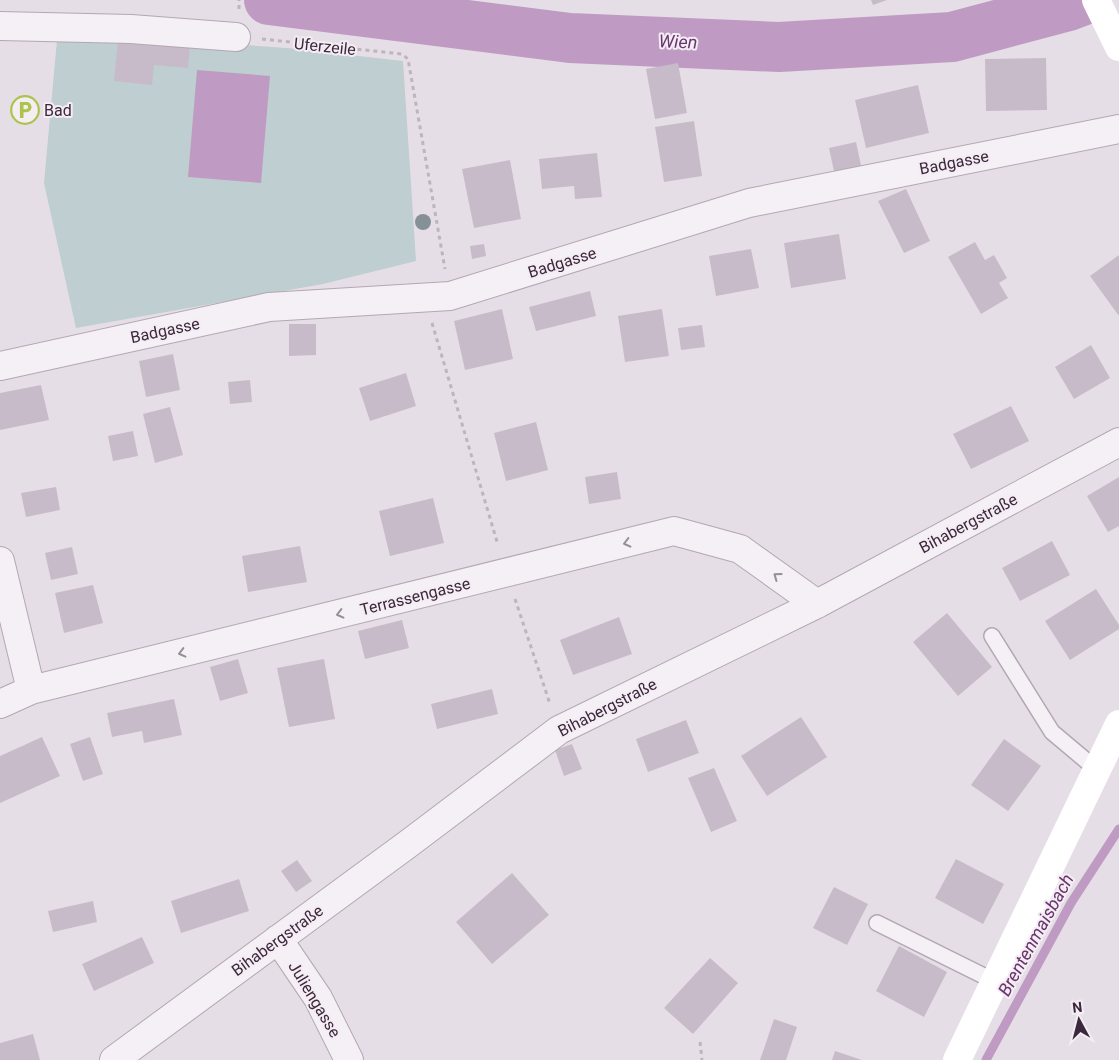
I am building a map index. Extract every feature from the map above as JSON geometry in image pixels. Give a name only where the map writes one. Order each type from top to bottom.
[{"type":"street","points":[[1096,0],[1116,42]]},
{"type":"street","points":[[0,26],[131,29],[236,37]]},
{"type":"street","name":"Badgasse","points":[[0,366],[269,307],[437,298],[749,203],[1119,129]]},
{"type":"street","name":"Bihabergstraße","points":[[114,1060],[408,844],[559,730],[817,604],[1119,442]]},
{"type":"street","name":"Terrassengasse","points":[[0,704],[31,690],[674,531],[740,549],[817,604]]},
{"type":"street","points":[[0,561],[6,616],[31,690]]},
{"type":"street","points":[[957,1060],[1119,724]]},
{"type":"street","name":"Juliengasse","points":[[278,939],[318,998],[349,1060]]},
{"type":"lane","points":[[992,636],[1052,732],[1096,769]]},
{"type":"lane","points":[[877,923],[996,982]]},
{"type":"path","name":"Uferzeile","points":[[236,37],[402,54],[408,58],[437,298]]},
{"type":"path","points":[[437,298],[499,549]]},
{"type":"path","points":[[514,596],[548,696]]},
{"type":"path","points":[[700,1042],[702,1060]]},
{"type":"shaded area","points":[[116,36],[287,48],[403,61],[416,261],[323,284],[76,328],[44,183],[57,40]]},
{"type":"shaded area","points":[[197,70],[270,76],[261,183],[188,177]]},
{"type":"building","points":[[871,0],[887,0],[873,5]]},
{"type":"building","points":[[118,40],[190,47],[188,68],[154,65],[152,85],[114,81]]},
{"type":"building","points":[[1046,58],[1047,110],[986,111],[985,59]]},
{"type":"building","points":[[678,63],[687,113],[655,119],[646,69]]},
{"type":"building","points":[[918,85],[929,133],[866,148],[855,100]]},
{"type":"building","points":[[694,121],[702,176],[664,182],[655,127]]},
{"type":"building","points":[[856,142],[862,170],[835,176],[829,148]]},
{"type":"building","points":[[597,153],[602,197],[575,199],[574,186],[542,189],[539,159]]},
{"type":"building","points":[[510,160],[521,219],[474,228],[462,169]]},
{"type":"building","points":[[906,189],[930,241],[904,253],[878,201]]},
{"type":"building","points":[[839,234],[846,279],[791,288],[784,243]]},
{"type":"building","points":[[975,242],[985,260],[994,255],[1007,278],[999,283],[1008,298],[981,314],[948,257]]},
{"type":"building","points":[[484,244],[486,256],[472,259],[470,246]]},
{"type":"building","points":[[751,249],[759,288],[716,296],[709,256]]},
{"type":"building","points":[[1119,255],[1119,316],[1090,276]]},
{"type":"building","points":[[590,291],[596,316],[536,331],[529,307]]},
{"type":"building","points":[[502,309],[513,359],[465,370],[454,321]]},
{"type":"building","points":[[662,309],[669,356],[625,362],[618,316]]},
{"type":"building","points":[[289,324],[316,324],[316,355],[289,356]]},
{"type":"building","points":[[702,325],[705,347],[681,350],[678,328]]},
{"type":"building","points":[[1091,345],[1110,378],[1074,399],[1055,367]]},
{"type":"building","points":[[173,354],[180,390],[146,397],[139,361]]},
{"type":"building","points":[[406,373],[416,406],[370,421],[359,388]]},
{"type":"building","points":[[250,380],[252,402],[230,404],[228,382]]},
{"type":"building","points":[[41,385],[49,420],[0,430],[0,393]]},
{"type":"building","points":[[1011,406],[1029,441],[971,469],[953,434]]},
{"type":"building","points":[[170,407],[183,455],[155,463],[143,414]]},
{"type":"building","points":[[536,422],[548,470],[506,481],[494,433]]},
{"type":"building","points":[[133,431],[138,456],[113,461],[108,436]]},
{"type":"building","points":[[617,472],[621,499],[589,504],[585,477]]},
{"type":"building","points":[[1119,477],[1119,526],[1108,532],[1087,496]]},
{"type":"building","points":[[56,487],[60,510],[26,517],[21,493]]},
{"type":"building","points":[[433,498],[444,543],[390,556],[379,511]]},
{"type":"building","points":[[1052,541],[1070,575],[1020,601],[1002,568]]},
{"type":"building","points":[[300,546],[307,582],[248,592],[242,556]]},
{"type":"building","points":[[72,547],[78,574],[51,580],[45,553]]},
{"type":"building","points":[[93,585],[103,623],[64,633],[55,593]]},
{"type":"building","points":[[1096,589],[1119,625],[1119,629],[1070,660],[1045,621]]},
{"type":"building","points":[[947,613],[992,667],[958,696],[913,642]]},
{"type":"building","points":[[619,617],[632,654],[573,675],[560,640]]},
{"type":"building","points":[[402,620],[409,648],[365,659],[358,631]]},
{"type":"building","points":[[238,659],[248,693],[220,701],[210,667]]},
{"type":"building","points":[[324,659],[335,719],[289,727],[277,668]]},
{"type":"building","points":[[492,689],[498,714],[437,729],[431,704]]},
{"type":"building","points":[[174,699],[182,735],[144,743],[142,731],[112,737],[107,713]]},
{"type":"building","points":[[801,717],[827,757],[767,796],[741,756]]},
{"type":"building","points":[[686,720],[699,753],[648,772],[636,739]]},
{"type":"building","points":[[42,737],[60,776],[0,803],[0,756]]},
{"type":"building","points":[[90,737],[103,774],[83,781],[70,744]]},
{"type":"building","points":[[1004,739],[1041,766],[1008,811],[971,785]]},
{"type":"building","points":[[572,744],[582,769],[564,776],[555,750]]},
{"type":"building","points":[[714,768],[737,821],[711,832],[688,778]]},
{"type":"building","points":[[956,859],[1004,884],[983,924],[935,898]]},
{"type":"building","points":[[297,860],[312,881],[296,892],[281,871]]},
{"type":"building","points":[[512,873],[549,915],[492,964],[456,922]]},
{"type":"building","points":[[239,879],[249,911],[181,933],[171,901]]},
{"type":"building","points":[[834,887],[868,904],[847,945],[813,928]]},
{"type":"building","points":[[93,901],[97,922],[53,932],[48,911]]},
{"type":"building","points":[[142,937],[154,963],[94,991],[82,964]]},
{"type":"building","points":[[899,946],[947,972],[924,1017],[876,991]]},
{"type":"building","points":[[710,958],[738,983],[693,1034],[664,1008]]},
{"type":"building","points":[[774,1019],[797,1027],[786,1060],[760,1060]]},
{"type":"building","points":[[33,1034],[40,1060],[0,1060],[0,1043]]},
{"type":"building","points":[[835,1051],[862,1060],[832,1060]]},
{"type":"waterway","name":"Wien","points":[[269,0],[570,38],[779,47],[952,37],[1084,0]]},
{"type":"waterway","name":"Brentenmaisbach","points":[[986,1060],[1071,903],[1119,829]]},
{"type":"place","name":"Bad","points":[[25,110]]}]
